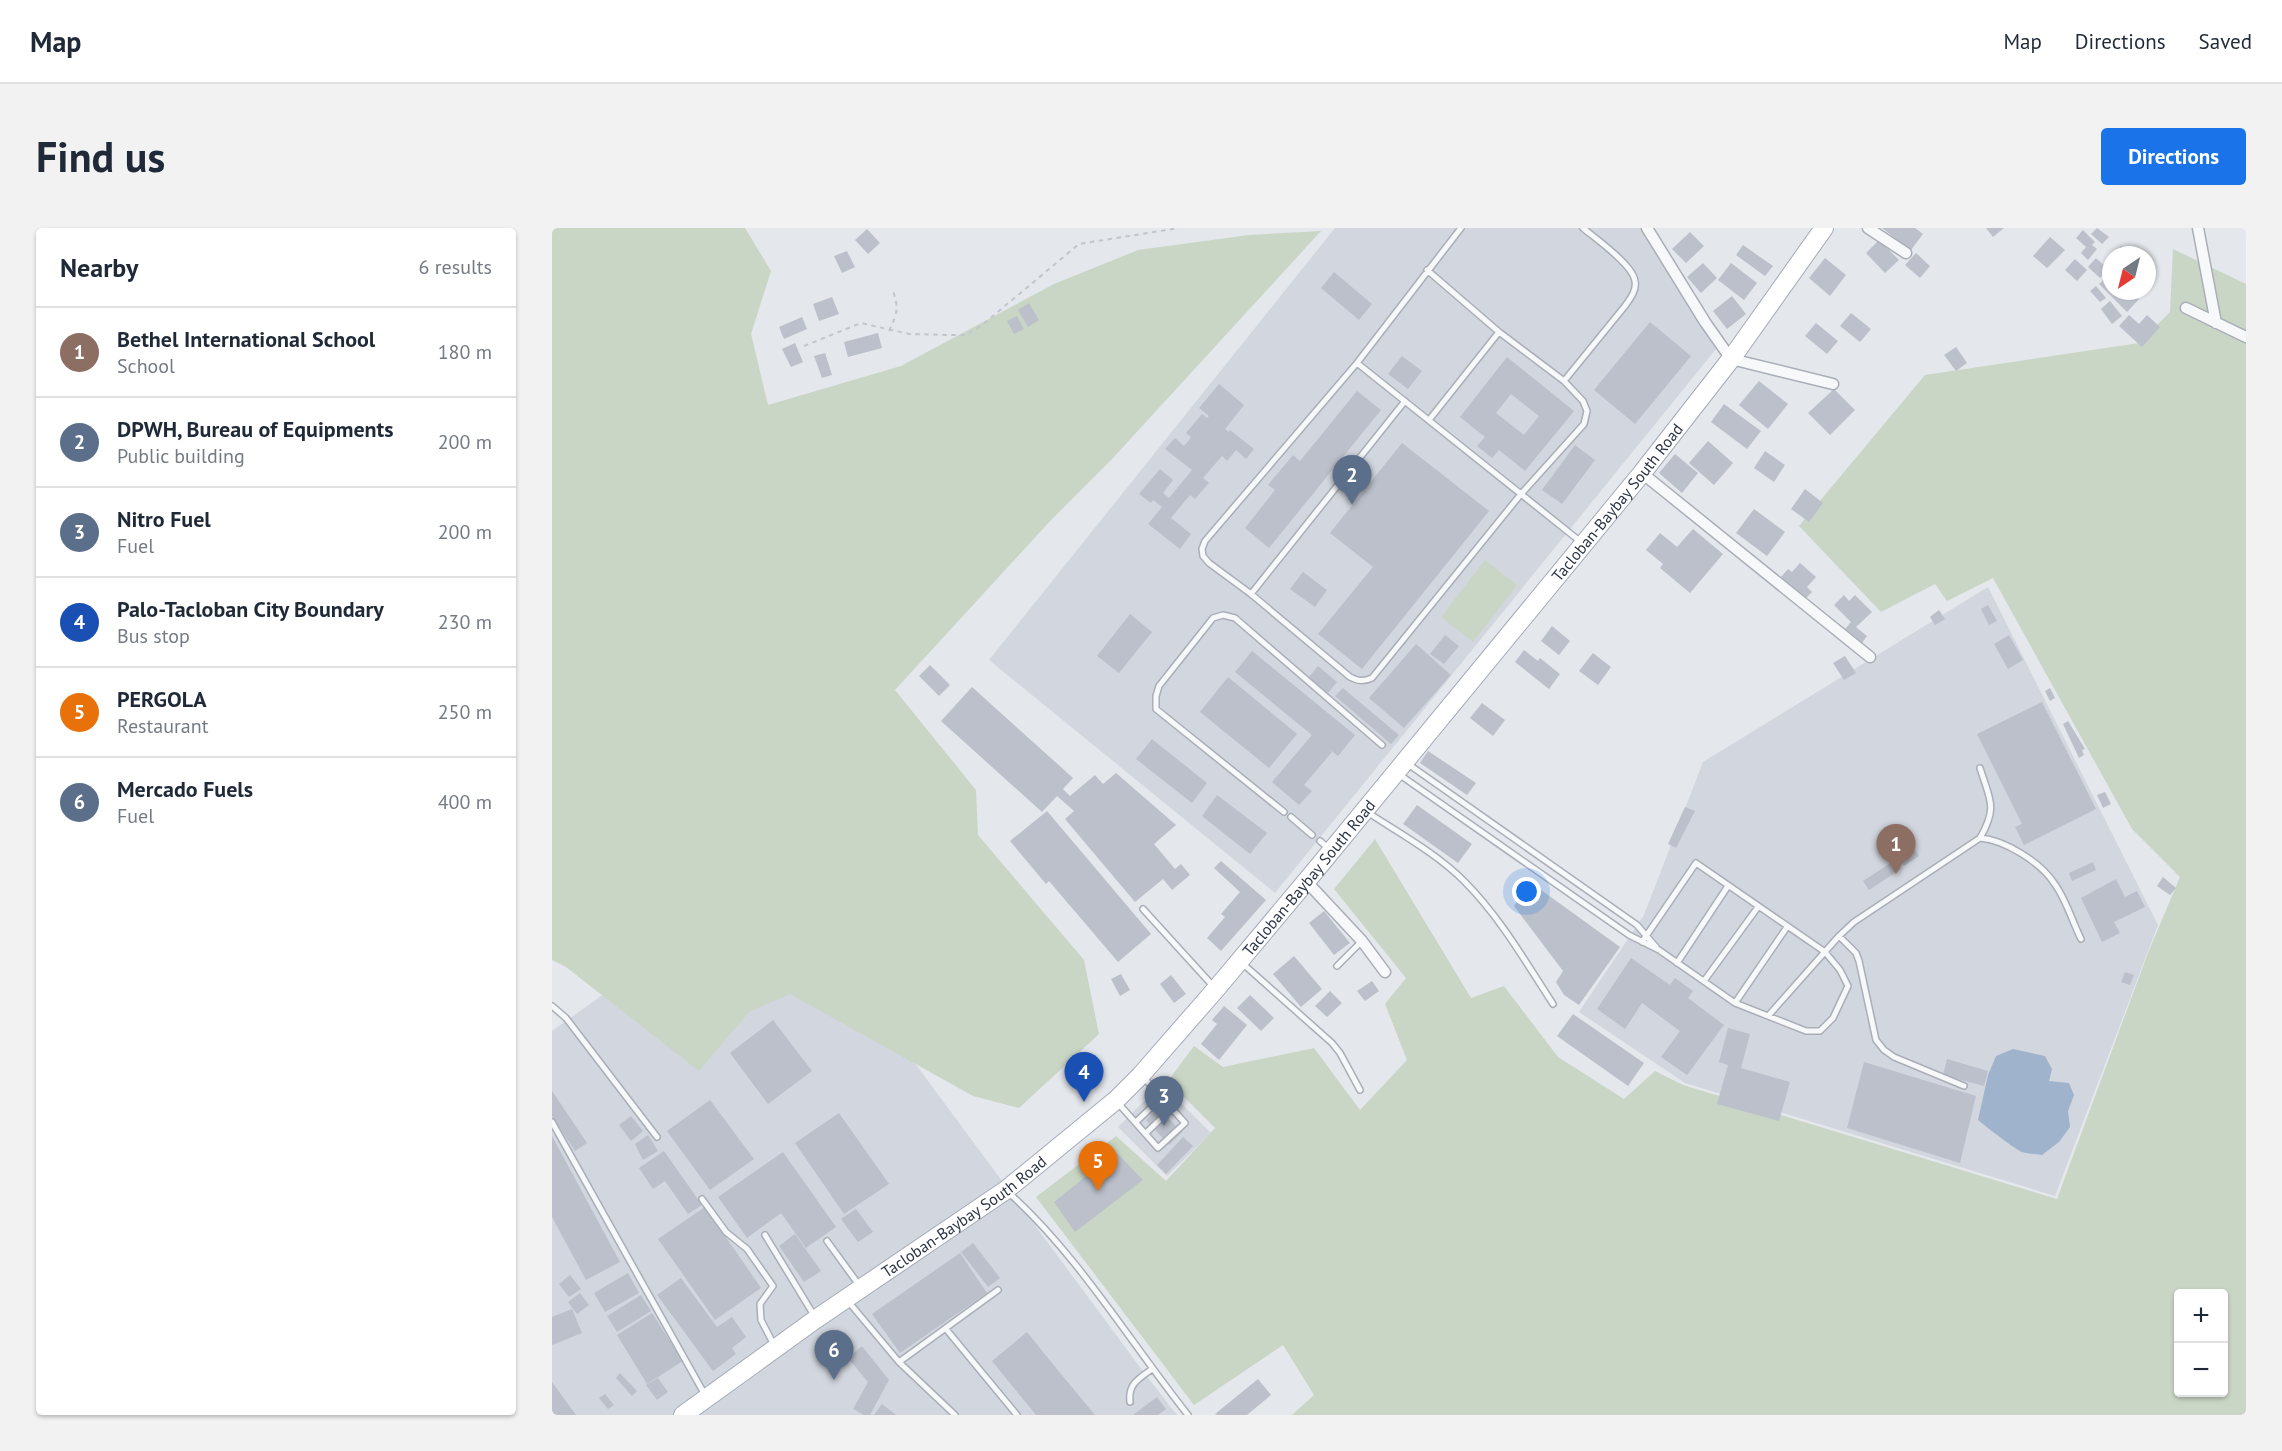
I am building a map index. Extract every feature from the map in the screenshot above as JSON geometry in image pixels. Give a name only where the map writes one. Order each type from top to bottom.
[{"type":"main road","name":"Tacloban-Baybay South Road","points":[[695,1409],[816,1319],[1006,1190],[1116,1100],[1141,1075],[1306,881],[1326,846],[1365,810],[1642,473],[1731,359],[1824,228]]},
{"type":"street","points":[[1647,228],[1705,322],[1731,359],[1833,384]]},
{"type":"street","points":[[1868,228],[1906,253]]},
{"type":"street","points":[[2198,228],[2216,323]]},
{"type":"street","points":[[2186,308],[2246,337]]},
{"type":"street","points":[[1642,473],[1870,657]]},
{"type":"street","points":[[1306,881],[1362,941],[1385,972]]},
{"type":"lane","points":[[1427,270],[1499,332],[1564,381],[1583,401],[1587,411],[1584,424],[1521,494],[1372,678],[1357,681],[1203,556],[1205,541],[1357,363],[1427,270],[1461,228]]},
{"type":"lane","points":[[1564,381],[1625,306],[1633,295],[1636,283],[1632,271],[1583,228]]},
{"type":"lane","points":[[1429,420],[1499,332]]},
{"type":"lane","points":[[1357,363],[1583,544]]},
{"type":"lane","points":[[1251,594],[1405,401]]},
{"type":"lane","points":[[1284,812],[1156,709],[1159,686],[1213,618],[1223,615],[1235,618],[1382,745]]},
{"type":"lane","points":[[1400,767],[1637,925],[1659,950]]},
{"type":"lane","points":[[1400,767],[1629,935],[1642,942],[1659,950],[1735,1003],[1806,1031],[1821,1031],[1833,1018],[1848,986],[1840,970],[1825,952],[1696,863],[1642,942]]},
{"type":"lane","points":[[1769,1015],[1854,922],[1980,838],[1989,822],[1992,806],[1980,768]]},
{"type":"lane","points":[[1365,810],[1428,852],[1463,880],[1506,931],[1553,1004]]},
{"type":"lane","points":[[1291,817],[1312,835]]},
{"type":"lane","points":[[1980,838],[1999,841],[2041,868],[2055,884],[2081,939]]},
{"type":"lane","points":[[1677,963],[1728,886]]},
{"type":"lane","points":[[1704,981],[1758,907]]},
{"type":"lane","points":[[1143,909],[1216,989]]},
{"type":"lane","points":[[1735,1003],[1787,927]]},
{"type":"lane","points":[[1839,936],[1856,953],[1876,1040],[1884,1050],[1894,1057],[1964,1086]]},
{"type":"lane","points":[[1337,966],[1362,941]]},
{"type":"lane","points":[[1239,960],[1332,1043],[1360,1090]]},
{"type":"lane","points":[[552,1006],[566,1018],[657,1137]]},
{"type":"lane","points":[[1116,1100],[1158,1148],[1185,1123],[1141,1075]]},
{"type":"lane","points":[[1136,1122],[1162,1097]]},
{"type":"lane","points":[[1146,1133],[1172,1108]]},
{"type":"lane","points":[[552,1122],[695,1409]]},
{"type":"lane","points":[[1006,1190],[1028,1210],[1100,1297],[1188,1415]]},
{"type":"lane","points":[[702,1199],[726,1232],[747,1250],[773,1286],[760,1304],[761,1320],[775,1348]]},
{"type":"lane","points":[[765,1235],[816,1319]]},
{"type":"lane","points":[[827,1241],[861,1288]]},
{"type":"lane","points":[[899,1362],[998,1290]]},
{"type":"lane","points":[[846,1299],[899,1362],[955,1415]]},
{"type":"lane","points":[[946,1329],[1017,1415]]},
{"type":"lane","points":[[1130,1402],[1131,1388],[1135,1381],[1152,1369]]},
{"type":"path","points":[[804,346],[861,323],[909,334],[966,335],[981,326],[1079,244],[1179,228]]},
{"type":"path","points":[[890,331],[898,305],[892,288]]},
{"type":"shaded area","points":[[1335,228],[1643,228],[1716,349],[1275,893],[989,660]]},
{"type":"shaded area","points":[[1988,587],[2158,925],[2055,1196],[1685,1083],[1579,1012],[1644,915],[1703,762]]},
{"type":"shaded area","points":[[774,873],[1177,1415],[552,1415],[552,1031]]},
{"type":"shaded area","points":[[1162,1084],[1211,1133],[1167,1176],[1118,1127]]},
{"type":"green space","points":[[552,228],[745,228],[771,271],[751,334],[768,405],[901,366],[1054,284],[1138,250],[1249,235],[1321,231],[1113,458],[1052,519],[895,690],[976,790],[978,835],[1084,960],[1099,1034],[1019,1108],[973,1096],[790,994],[749,1012],[699,1071],[566,967],[552,960]]},
{"type":"green space","points":[[2173,249],[2246,284],[2246,1415],[1292,1415],[1314,1395],[1283,1345],[1194,1405],[1036,1197],[1116,1136],[1166,1181],[1215,1128],[1168,1081],[1194,1046],[1223,1067],[1314,1048],[1360,1110],[1407,1060],[1385,1004],[1406,978],[1334,889],[1375,839],[1471,998],[1504,986],[1558,1057],[1624,1099],[1655,1071],[1683,1085],[2057,1199],[2148,953],[2180,877],[2132,829],[1993,578],[1947,601],[1935,584],[1881,612],[1799,526],[1925,375],[2139,343],[2170,312]]},
{"type":"green space","points":[[1485,560],[1517,585],[1473,642],[1441,617]]},
{"type":"water","points":[[2013,1049],[2045,1056],[2052,1069],[2049,1081],[2069,1083],[2074,1095],[2068,1111],[2070,1127],[2059,1142],[2042,1155],[2019,1150],[1978,1120],[1988,1075],[1996,1056]]},
{"type":"building","points":[[1882,228],[1915,228],[1923,234],[1911,250]]},
{"type":"building","points":[[1986,228],[2004,228],[1993,237]]},
{"type":"building","points":[[2097,228],[2109,237],[2102,244],[2091,234]]},
{"type":"building","points":[[867,229],[880,243],[868,254],[855,240]]},
{"type":"building","points":[[2083,230],[2095,242],[2092,245],[2097,249],[2088,260],[2081,253],[2086,247],[2076,238]]},
{"type":"building","points":[[1690,232],[1704,246],[1686,263],[1672,249]]},
{"type":"building","points":[[2050,237],[2065,250],[2047,268],[2033,256]]},
{"type":"building","points":[[1879,240],[1899,260],[1885,273],[1866,253]]},
{"type":"building","points":[[1743,245],[1773,266],[1765,276],[1736,255]]},
{"type":"building","points":[[847,251],[855,267],[842,273],[834,256]]},
{"type":"building","points":[[1916,253],[1930,266],[1920,278],[1905,265]]},
{"type":"building","points":[[1825,258],[1846,275],[1830,296],[1809,278]]},
{"type":"building","points":[[2096,258],[2102,264],[2102,276],[2100,278],[2088,267]]},
{"type":"building","points":[[2075,259],[2087,270],[2077,281],[2065,270]]},
{"type":"building","points":[[1703,263],[1717,278],[1701,293],[1687,277]]},
{"type":"building","points":[[1731,263],[1757,283],[1744,300],[1718,280]]},
{"type":"building","points":[[1334,272],[1372,304],[1359,320],[1321,288]]},
{"type":"building","points":[[2096,286],[2102,293],[2103,300],[2100,302],[2090,291]]},
{"type":"building","points":[[1732,296],[1746,314],[1727,329],[1713,311]]},
{"type":"building","points":[[832,297],[839,314],[819,321],[813,304]]},
{"type":"building","points":[[2115,300],[2138,300],[2127,312]]},
{"type":"building","points":[[2110,301],[2122,316],[2112,324],[2101,309]]},
{"type":"building","points":[[1029,303],[1039,320],[1028,327],[1018,310]]},
{"type":"building","points":[[1851,313],[1871,329],[1860,342],[1840,326]]},
{"type":"building","points":[[2129,315],[2139,324],[2147,315],[2160,327],[2142,347],[2119,326]]},
{"type":"building","points":[[1017,316],[1024,329],[1014,334],[1007,321]]},
{"type":"building","points":[[802,317],[807,329],[784,339],[779,327]]},
{"type":"building","points":[[1650,322],[1691,356],[1635,424],[1594,390]]},
{"type":"building","points":[[1816,323],[1838,341],[1827,354],[1805,336]]},
{"type":"building","points":[[878,333],[882,348],[848,357],[844,342]]},
{"type":"building","points":[[795,343],[803,362],[791,367],[782,349]]},
{"type":"building","points":[[1956,347],[1967,363],[1956,371],[1944,355]]},
{"type":"building","points":[[825,353],[832,375],[822,378],[814,356]]},
{"type":"building","points":[[1402,356],[1422,371],[1408,389],[1388,374]]},
{"type":"building","points":[[1507,357],[1574,411],[1525,471],[1499,450],[1492,458],[1477,446],[1485,437],[1460,417]],"holes":[[[1511,394],[1539,416],[1524,435],[1496,413]]]},
{"type":"building","points":[[1759,381],[1788,404],[1768,429],[1739,405]]},
{"type":"building","points":[[1219,384],[1244,405],[1225,429],[1229,432],[1230,430],[1254,449],[1246,459],[1236,450],[1227,461],[1222,456],[1203,478],[1209,483],[1195,499],[1190,495],[1171,518],[1191,534],[1180,549],[1148,524],[1162,507],[1153,500],[1151,503],[1139,494],[1160,469],[1173,480],[1163,493],[1169,498],[1192,470],[1165,449],[1175,438],[1184,446],[1191,437],[1186,433],[1202,414],[1207,418],[1209,416],[1199,408]]},
{"type":"building","points":[[1834,389],[1855,410],[1830,435],[1808,413]]},
{"type":"building","points":[[1357,391],[1381,410],[1269,548],[1245,528],[1275,490],[1268,485],[1293,455],[1300,461]]},
{"type":"building","points":[[1724,404],[1761,431],[1747,449],[1711,422]]},
{"type":"building","points":[[1708,441],[1733,463],[1714,485],[1689,463]]},
{"type":"building","points":[[1402,443],[1489,511],[1362,669],[1318,634],[1373,567],[1330,533]]},
{"type":"building","points":[[1575,445],[1595,460],[1562,504],[1542,490]]},
{"type":"building","points":[[1765,451],[1785,465],[1774,482],[1754,468]]},
{"type":"building","points":[[1675,454],[1698,473],[1682,493],[1659,473]]},
{"type":"building","points":[[1805,489],[1823,503],[1809,522],[1791,509]]},
{"type":"building","points":[[1754,509],[1785,532],[1767,556],[1736,533]]},
{"type":"building","points":[[1693,529],[1723,554],[1690,593],[1660,568],[1663,564],[1646,550],[1660,533],[1677,547]]},
{"type":"building","points":[[1800,563],[1816,577],[1807,587],[1812,592],[1805,599],[1781,577],[1788,569],[1792,572]]},
{"type":"building","points":[[1303,572],[1327,590],[1315,607],[1290,589]]},
{"type":"building","points":[[1844,595],[1849,601],[1855,595],[1872,612],[1856,627],[1867,636],[1862,643],[1845,629],[1851,622],[1834,605]]},
{"type":"building","points":[[1988,605],[1997,621],[1989,625],[1981,609]]},
{"type":"building","points":[[1939,610],[1945,619],[1935,625],[1930,617]]},
{"type":"building","points":[[1130,614],[1152,632],[1119,673],[1097,656]]},
{"type":"building","points":[[1552,626],[1570,641],[1559,655],[1541,641]]},
{"type":"building","points":[[1445,635],[1459,646],[1444,664],[1430,654]]},
{"type":"building","points":[[2009,635],[2023,660],[2008,669],[1994,644]]},
{"type":"building","points":[[1416,644],[1451,675],[1404,728],[1369,698]]},
{"type":"building","points":[[1524,650],[1538,661],[1540,658],[1560,674],[1549,689],[1515,662]]},
{"type":"building","points":[[1252,651],[1355,735],[1338,756],[1326,747],[1332,752],[1304,785],[1312,791],[1299,805],[1272,782],[1312,735],[1235,672]]},
{"type":"building","points":[[1593,653],[1611,667],[1598,685],[1579,671]]},
{"type":"building","points":[[1845,656],[1856,673],[1844,680],[1833,663]]},
{"type":"building","points":[[930,665],[950,685],[939,696],[919,676]]},
{"type":"building","points":[[1318,666],[1337,682],[1328,693],[1309,677]]},
{"type":"building","points":[[1228,677],[1297,734],[1269,768],[1200,712]]},
{"type":"building","points":[[972,687],[1073,778],[1063,789],[1070,796],[1095,775],[1103,784],[1116,773],[1176,825],[1154,844],[1175,869],[1181,864],[1190,875],[1172,890],[1163,879],[1135,902],[1065,819],[1074,811],[1057,796],[1042,812],[941,721]]},
{"type":"building","points":[[1343,688],[1399,735],[1391,744],[1335,696]]},
{"type":"building","points":[[2050,688],[2055,698],[2050,701],[2045,691]]},
{"type":"building","points":[[2042,702],[2096,809],[2024,845],[2015,827],[2022,824],[1977,734]]},
{"type":"building","points":[[1482,703],[1505,720],[1493,736],[1470,718]]},
{"type":"building","points":[[2068,721],[2085,749],[2082,750],[2084,755],[2079,758],[2063,724]]},
{"type":"building","points":[[1152,739],[1207,783],[1192,803],[1136,759]]},
{"type":"building","points":[[1428,751],[1476,783],[1467,795],[1420,763]]},
{"type":"building","points":[[2105,792],[2111,804],[2103,808],[2097,795]]},
{"type":"building","points":[[1217,795],[1267,833],[1250,854],[1202,816]]},
{"type":"building","points":[[1417,805],[1472,844],[1458,863],[1403,824]]},
{"type":"building","points":[[1685,807],[1695,811],[1676,848],[1668,844]]},
{"type":"building","points":[[1047,811],[1151,934],[1118,962],[1049,881],[1046,884],[1010,841]]},
{"type":"building","points":[[1914,848],[1919,856],[1904,866],[1899,857]]},
{"type":"building","points":[[1895,860],[1901,869],[1869,890],[1863,881]]},
{"type":"building","points":[[1221,861],[1266,900],[1221,951],[1207,938],[1225,917],[1221,914],[1240,892],[1214,868]]},
{"type":"building","points":[[2093,862],[2096,870],[2072,881],[2069,873]]},
{"type":"building","points":[[2163,877],[2176,888],[2170,895],[2157,886]]},
{"type":"building","points":[[2116,879],[2125,897],[2137,891],[2145,907],[2114,922],[2120,933],[2102,942],[2081,898]]},
{"type":"building","points":[[1530,882],[1620,947],[1579,1005],[1564,995],[1556,982],[1563,971],[1514,906]]},
{"type":"building","points":[[1324,911],[1350,943],[1334,955],[1309,923]]},
{"type":"building","points":[[1294,956],[1322,989],[1301,1007],[1273,974]]},
{"type":"building","points":[[1631,958],[1670,985],[1675,978],[1693,991],[1688,998],[1724,1025],[1687,1075],[1661,1057],[1680,1031],[1642,1003],[1625,1029],[1597,1009]]},
{"type":"building","points":[[2125,972],[2134,975],[2130,985],[2121,982]]},
{"type":"building","points":[[1121,974],[1130,990],[1120,996],[1111,979]]},
{"type":"building","points":[[1171,975],[1186,994],[1174,1003],[1160,984]]},
{"type":"building","points":[[1372,981],[1379,991],[1365,1001],[1357,991]]},
{"type":"building","points":[[1330,991],[1342,1003],[1327,1017],[1315,1006]]},
{"type":"building","points":[[1250,995],[1274,1018],[1261,1031],[1237,1008]]},
{"type":"building","points":[[1224,1006],[1247,1025],[1219,1060],[1201,1044],[1217,1024],[1212,1020]]},
{"type":"building","points":[[1573,1014],[1644,1063],[1628,1086],[1557,1036]]},
{"type":"building","points":[[773,1020],[812,1071],[768,1104],[730,1053]]},
{"type":"building","points":[[1728,1028],[1750,1034],[1741,1068],[1790,1082],[1779,1121],[1717,1104],[1728,1065],[1719,1062]]},
{"type":"building","points":[[1947,1059],[1988,1071],[1984,1086],[1943,1075]]},
{"type":"building","points":[[1864,1062],[1976,1096],[1960,1163],[1847,1128]]},
{"type":"building","points":[[552,1091],[587,1143],[575,1151],[552,1116]]},
{"type":"building","points":[[710,1100],[754,1159],[710,1190],[667,1131]]},
{"type":"building","points":[[1158,1108],[1182,1132],[1169,1145],[1146,1120]]},
{"type":"building","points":[[839,1113],[889,1184],[844,1214],[795,1143]]},
{"type":"building","points":[[631,1116],[643,1131],[631,1141],[619,1125]]},
{"type":"building","points":[[648,1135],[658,1151],[643,1160],[635,1144]]},
{"type":"building","points":[[552,1136],[620,1262],[586,1280],[552,1217]]},
{"type":"building","points":[[1183,1137],[1193,1146],[1166,1174],[1157,1165]]},
{"type":"building","points":[[664,1151],[702,1205],[688,1214],[665,1181],[653,1189],[639,1168]]},
{"type":"building","points":[[783,1152],[836,1227],[806,1248],[781,1213],[747,1238],[718,1197]]},
{"type":"building","points":[[1116,1152],[1143,1180],[1075,1232],[1054,1202]]},
{"type":"building","points":[[705,1207],[761,1288],[715,1320],[658,1239]]},
{"type":"building","points":[[856,1209],[873,1232],[858,1242],[841,1219]]},
{"type":"building","points":[[795,1234],[821,1271],[804,1282],[779,1246]]},
{"type":"building","points":[[973,1243],[1000,1278],[988,1287],[961,1252]]},
{"type":"building","points":[[960,1253],[987,1293],[900,1353],[872,1314]]},
{"type":"building","points":[[628,1273],[639,1293],[605,1312],[594,1293]]},
{"type":"building","points":[[570,1275],[581,1289],[569,1297],[559,1284]]},
{"type":"building","points":[[681,1278],[717,1327],[732,1317],[746,1337],[732,1348],[736,1354],[713,1371],[657,1295]]},
{"type":"building","points":[[580,1293],[589,1305],[577,1314],[568,1302]]},
{"type":"building","points":[[641,1295],[651,1311],[617,1332],[607,1316]]},
{"type":"building","points":[[572,1309],[582,1333],[552,1345],[552,1317]]},
{"type":"building","points":[[652,1313],[683,1361],[647,1384],[617,1335]]},
{"type":"building","points":[[1027,1332],[1095,1415],[1036,1415],[992,1361]]},
{"type":"building","points":[[862,1346],[889,1380],[870,1415],[864,1415],[853,1409],[868,1382],[848,1358]]},
{"type":"building","points":[[620,1373],[637,1391],[632,1396],[616,1378]]},
{"type":"building","points":[[658,1378],[668,1392],[657,1400],[646,1385]]},
{"type":"building","points":[[1258,1379],[1271,1395],[1247,1415],[1215,1414]]},
{"type":"building","points":[[552,1382],[576,1415],[552,1415]]},
{"type":"building","points":[[605,1394],[614,1405],[608,1409],[599,1398]]},
{"type":"building","points":[[1157,1397],[1166,1409],[1158,1415],[1133,1415]]},
{"type":"building","points":[[882,1404],[896,1415],[874,1415]]},
{"type":"place","name":"DPWH, Bureau of Equipments","points":[[1352,505]]},
{"type":"place","name":"Bethel International School","points":[[1896,874]]},
{"type":"place","name":"Palo-Tacloban City Boundary","points":[[1084,1102]]},
{"type":"place","name":"Nitro Fuel","points":[[1164,1126]]},
{"type":"place","name":"PERGOLA","points":[[1098,1191]]},
{"type":"place","name":"Mercado Fuels","points":[[834,1380]]}]
